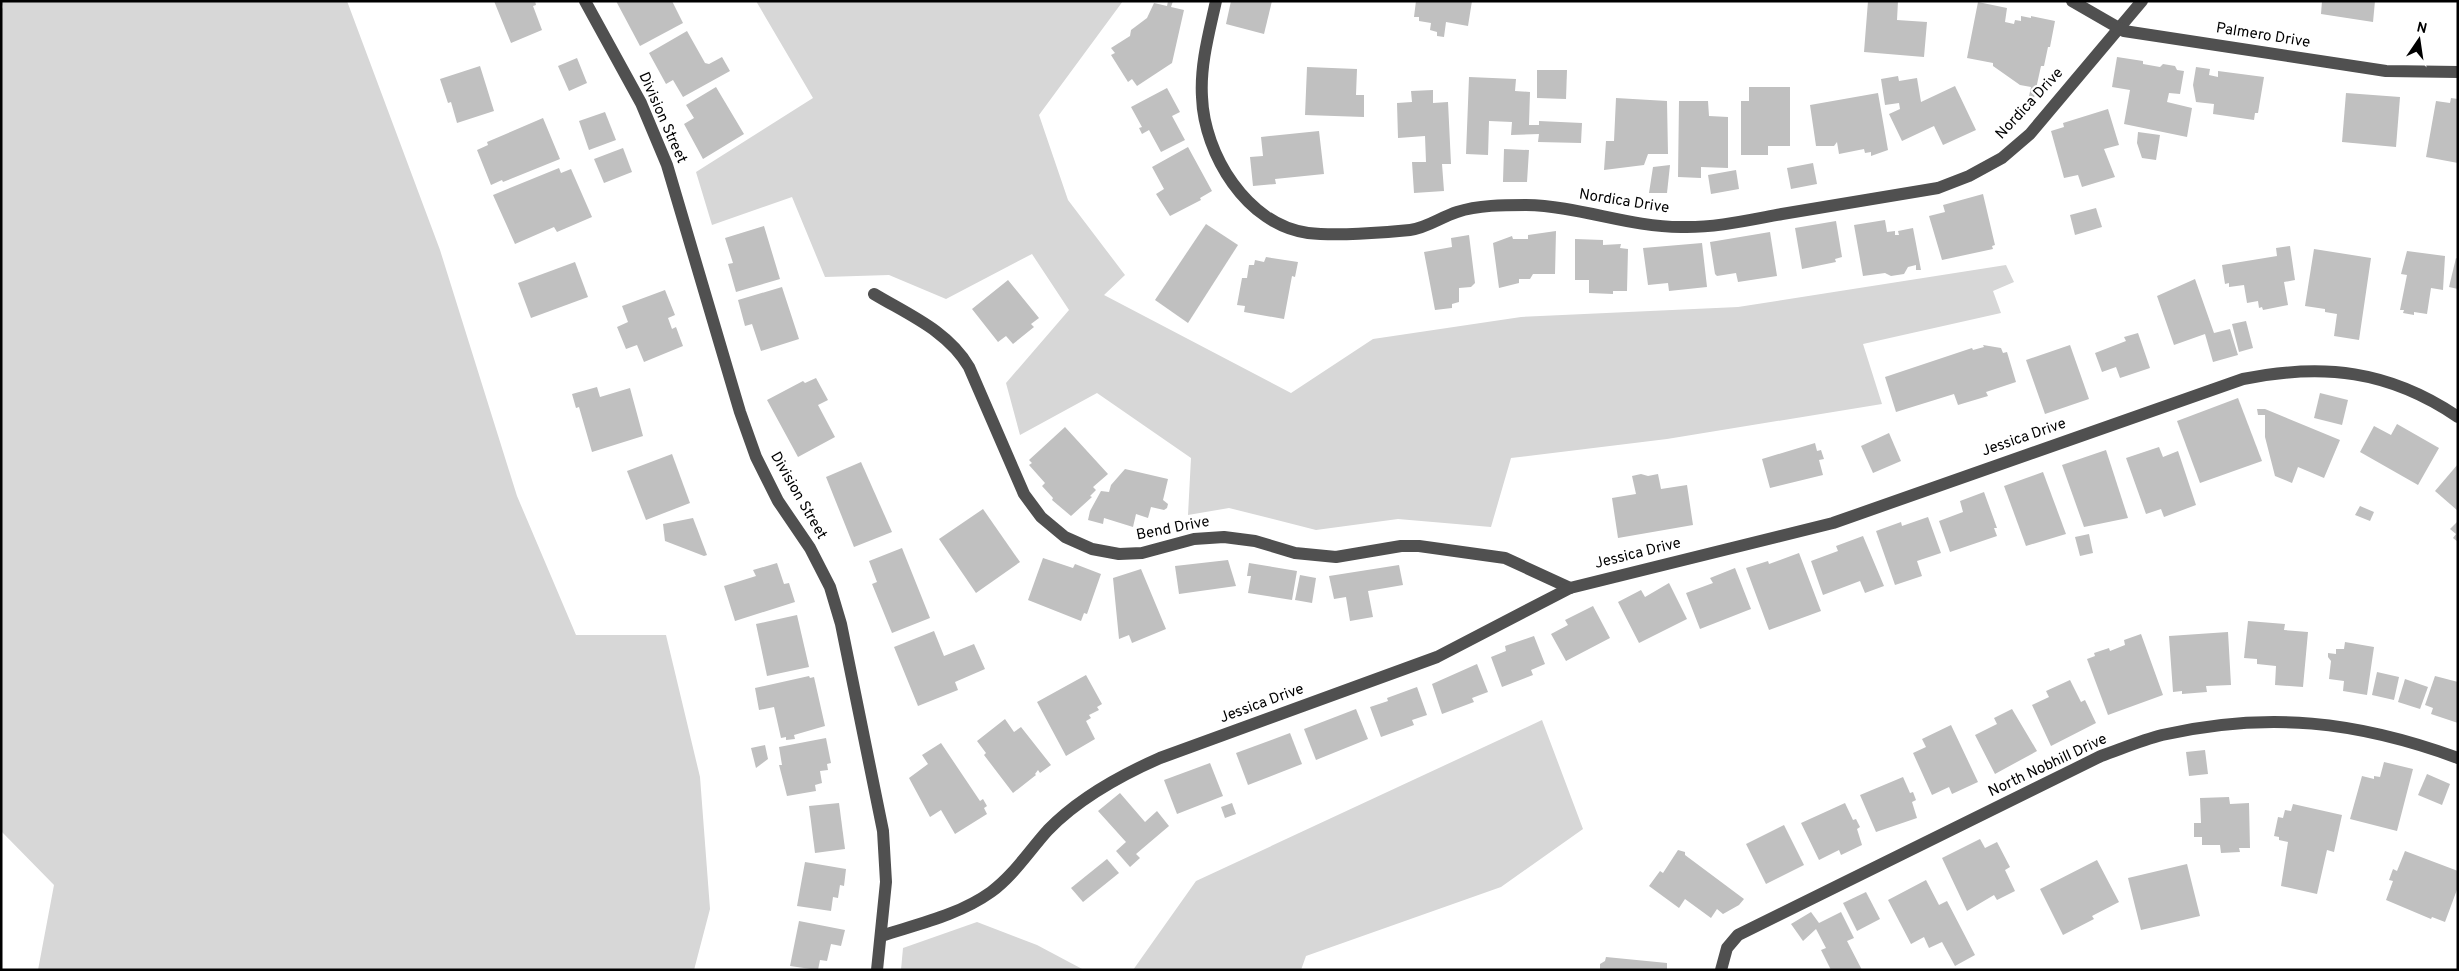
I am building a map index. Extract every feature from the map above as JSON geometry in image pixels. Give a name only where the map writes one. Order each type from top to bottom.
[{"type":"street","name":"Division Street","points":[[585,1],[641,103],[667,165],[737,402],[756,457],[778,501],[810,548],[830,587],[841,624],[883,831],[886,882],[877,970]]},
{"type":"street","name":"Nordica Drive","points":[[1216,1],[1202,67],[1202,99],[1207,131],[1219,161],[1243,196],[1260,212],[1282,225],[1307,233],[1412,230],[1429,225],[1458,212],[1487,206],[1528,205],[1574,210],[1644,224],[1682,227],[1725,224],[1938,188],[1969,176],[2002,158],[2030,134],[2142,1]]},
{"type":"street","name":"Palmero Drive","points":[[2072,1],[2124,31],[2386,71],[2458,72]]},
{"type":"street","name":"Bend Drive","points":[[874,294],[946,337],[960,351],[969,367],[1024,494],[1041,517],[1065,537],[1092,549],[1119,554],[1142,553],[1194,539],[1224,537],[1255,541],[1295,553],[1336,557],[1402,546],[1419,546],[1506,558],[1570,588]]},
{"type":"street","name":"Jessica Drive","points":[[881,936],[961,910],[991,892],[1013,872],[1049,829],[1085,798],[1126,773],[1160,758],[1437,657],[1570,588],[1832,523],[2243,379],[2267,374],[2283,371],[2328,370],[2364,375],[2405,388],[2458,417]]},
{"type":"street","name":"North Nobhill Drive","points":[[1721,967],[1727,948],[1738,935],[2101,756],[2160,736],[2214,725],[2269,721],[2324,724],[2379,733],[2458,758]]},
{"type":"shaded area","points":[[1,1],[347,1],[440,250],[517,496],[576,635],[666,635],[700,777],[710,909],[694,970],[38,970],[54,885],[1,831],[1,11],[3,7]]},
{"type":"shaded area","points":[[756,1],[1123,1],[1039,115],[1068,200],[1125,275],[1104,295],[1291,393],[1373,339],[1521,317],[1738,307],[2006,265],[2014,282],[1993,291],[2001,313],[1863,344],[1882,404],[1667,439],[1511,458],[1491,527],[1398,519],[1316,530],[1229,508],[1188,515],[1191,458],[1097,393],[1020,435],[1006,383],[1069,310],[1032,254],[946,299],[889,275],[825,277],[792,197],[712,225],[696,172],[813,98]]},
{"type":"shaded area","points":[[1542,720],[1583,829],[1501,887],[1306,956],[1301,970],[1133,970],[1196,881]]},
{"type":"shaded area","points":[[977,922],[1037,945],[1084,970],[901,970],[903,948]]},
{"type":"building","points":[[494,1],[535,1],[536,5],[533,6],[542,30],[511,43]]},
{"type":"building","points":[[616,1],[672,1],[683,23],[640,46]]},
{"type":"building","points":[[1168,1],[1173,1],[1171,7],[1184,10],[1172,63],[1137,86],[1132,79],[1128,82],[1111,55],[1115,53],[1111,48],[1130,36],[1131,30],[1147,18],[1154,3],[1167,6]]},
{"type":"building","points":[[1231,1],[1272,1],[1264,34],[1226,24]]},
{"type":"building","points":[[1416,1],[1472,1],[1468,26],[1446,22],[1444,37],[1437,36],[1437,32],[1430,30],[1431,23],[1419,21],[1419,17],[1414,17]]},
{"type":"building","points":[[1868,1],[1898,1],[1897,20],[1927,22],[1924,57],[1864,52]]},
{"type":"building","points":[[2322,1],[2375,1],[2373,22],[2321,14]]},
{"type":"building","points":[[1978,2],[2007,8],[2005,22],[2014,24],[2015,20],[2021,21],[2021,16],[2055,21],[2050,47],[2048,47],[2044,66],[2041,66],[2034,98],[2031,101],[2028,101],[2031,87],[2020,85],[1993,66],[1993,63],[1967,58]]},
{"type":"building","points":[[687,31],[705,63],[709,64],[722,57],[730,71],[683,97],[673,80],[666,84],[649,53]]},
{"type":"building","points":[[2117,57],[2143,61],[2143,64],[2160,67],[2163,64],[2175,66],[2177,70],[2184,71],[2180,94],[2169,93],[2167,102],[2192,108],[2187,137],[2124,124],[2130,90],[2112,87]]},
{"type":"building","points":[[577,58],[587,83],[569,91],[558,66]]},
{"type":"building","points":[[480,66],[494,111],[457,123],[451,102],[448,103],[440,79]]},
{"type":"building","points":[[1307,67],[1357,69],[1356,95],[1364,95],[1364,117],[1305,115]]},
{"type":"building","points":[[2196,67],[2210,69],[2209,75],[2218,77],[2218,71],[2264,77],[2258,113],[2255,113],[2254,120],[2213,114],[2214,104],[2196,102],[2193,85]]},
{"type":"building","points":[[1537,70],[1567,70],[1566,99],[1537,98]]},
{"type":"building","points":[[1898,76],[1899,81],[1917,78],[1921,102],[1955,86],[1976,130],[1943,145],[1934,126],[1902,141],[1889,114],[1900,109],[1899,103],[1885,105],[1881,79]]},
{"type":"building","points":[[1469,77],[1516,79],[1515,91],[1530,92],[1529,125],[1539,125],[1539,121],[1582,123],[1581,143],[1538,142],[1539,134],[1511,135],[1512,122],[1489,121],[1488,155],[1466,154]]},
{"type":"building","points":[[716,87],[744,134],[703,159],[684,124],[694,118],[686,105]]},
{"type":"building","points":[[1749,87],[1790,87],[1790,146],[1768,146],[1768,155],[1741,155],[1741,101],[1749,101]]},
{"type":"building","points":[[1167,88],[1180,112],[1172,116],[1185,140],[1161,152],[1149,130],[1142,134],[1139,128],[1142,127],[1131,107]]},
{"type":"building","points":[[1433,90],[1433,103],[1448,102],[1451,164],[1442,164],[1444,191],[1414,193],[1412,162],[1426,162],[1425,136],[1398,138],[1397,103],[1412,102],[1411,91]]},
{"type":"building","points":[[1878,93],[1888,150],[1871,156],[1871,152],[1865,153],[1864,149],[1839,154],[1837,142],[1834,146],[1816,146],[1810,105]]},
{"type":"building","points":[[2346,93],[2400,97],[2396,147],[2342,142]]},
{"type":"building","points":[[1616,98],[1667,101],[1668,154],[1648,154],[1644,165],[1604,170],[1606,141],[1614,141]]},
{"type":"building","points":[[2451,98],[2458,99],[2458,163],[2426,157],[2436,101],[2450,103]]},
{"type":"building","points":[[1679,101],[1708,101],[1709,116],[1728,117],[1728,168],[1701,167],[1701,178],[1678,177]]},
{"type":"building","points":[[2108,109],[2119,145],[2104,149],[2115,177],[2082,187],[2078,175],[2064,178],[2051,131],[2064,127],[2063,123]]},
{"type":"building","points":[[605,112],[616,140],[589,150],[579,121]]},
{"type":"building","points":[[543,118],[560,159],[491,185],[477,150],[488,145],[487,142]]},
{"type":"building","points":[[1319,131],[1324,174],[1275,179],[1276,184],[1253,186],[1250,157],[1263,156],[1261,137]]},
{"type":"building","points":[[2138,132],[2160,135],[2156,160],[2142,158],[2137,143]]},
{"type":"building","points":[[1188,147],[1212,191],[1200,198],[1201,200],[1170,216],[1156,194],[1164,189],[1152,167]]},
{"type":"building","points":[[623,148],[632,172],[604,183],[594,159]]},
{"type":"building","points":[[1504,149],[1529,150],[1527,182],[1503,182]]},
{"type":"building","points":[[1813,163],[1817,184],[1791,189],[1787,168]]},
{"type":"building","points":[[1670,165],[1667,193],[1649,193],[1653,167]]},
{"type":"building","points":[[559,168],[561,173],[571,169],[592,217],[557,232],[554,227],[515,244],[493,195]]},
{"type":"building","points":[[1736,170],[1739,189],[1711,194],[1708,175]]},
{"type":"building","points":[[1983,194],[1995,245],[1992,246],[1993,249],[1942,260],[1929,216],[1945,212],[1943,205]]},
{"type":"building","points":[[2096,208],[2102,227],[2075,235],[2070,215]]},
{"type":"building","points":[[1885,220],[1887,232],[1895,231],[1895,235],[1899,235],[1898,231],[1913,228],[1921,270],[1916,270],[1916,265],[1908,267],[1904,274],[1891,276],[1885,273],[1863,276],[1854,225]]},
{"type":"building","points":[[1836,221],[1842,257],[1835,259],[1836,262],[1802,269],[1795,228]]},
{"type":"building","points":[[1206,224],[1238,245],[1188,323],[1155,300]]},
{"type":"building","points":[[764,226],[780,279],[736,292],[728,264],[733,263],[725,238]]},
{"type":"building","points":[[1556,231],[1555,274],[1533,274],[1530,279],[1519,279],[1519,283],[1499,288],[1493,243],[1512,236],[1513,239],[1528,239],[1528,235]]},
{"type":"building","points":[[1770,232],[1777,276],[1738,282],[1736,273],[1717,276],[1715,274],[1710,242]]},
{"type":"building","points":[[1469,235],[1475,283],[1471,287],[1459,288],[1459,302],[1452,304],[1452,308],[1435,310],[1424,252],[1452,247],[1451,238]]},
{"type":"building","points":[[1575,239],[1603,240],[1603,245],[1621,244],[1620,248],[1628,249],[1627,291],[1613,291],[1613,294],[1589,293],[1589,280],[1575,280]]},
{"type":"building","points":[[1702,243],[1707,287],[1669,291],[1668,283],[1648,285],[1643,248]]},
{"type":"building","points":[[2290,246],[2295,280],[2284,282],[2288,305],[2263,310],[2262,307],[2259,308],[2258,301],[2247,303],[2244,285],[2229,287],[2229,283],[2225,284],[2222,265],[2277,256],[2276,248]]},
{"type":"building","points":[[2314,249],[2371,258],[2359,340],[2334,336],[2337,314],[2325,312],[2325,309],[2305,306]]},
{"type":"building","points":[[2407,251],[2445,256],[2443,290],[2431,288],[2427,314],[2414,312],[2414,315],[2403,313],[2404,310],[2400,310],[2407,275],[2401,274]]},
{"type":"building","points":[[1266,257],[1298,262],[1295,277],[1292,276],[1284,319],[1244,312],[1245,306],[1237,305],[1242,278],[1247,278],[1249,265],[1254,265],[1255,260],[1264,262]]},
{"type":"building","points":[[2456,258],[2458,259],[2458,289],[2449,287]]},
{"type":"building","points":[[575,262],[588,297],[531,318],[518,283]]},
{"type":"building","points":[[2195,279],[2214,333],[2230,329],[2238,355],[2213,362],[2205,334],[2174,345],[2157,296]]},
{"type":"building","points":[[1008,280],[1039,318],[1031,324],[1034,327],[1013,344],[1006,336],[998,342],[972,309]]},
{"type":"building","points":[[782,287],[799,339],[761,351],[752,324],[745,326],[738,300]]},
{"type":"building","points":[[665,290],[675,315],[668,318],[672,329],[676,327],[683,346],[644,362],[637,345],[626,349],[617,327],[628,322],[622,306]]},
{"type":"building","points":[[2246,321],[2253,348],[2239,352],[2232,324]]},
{"type":"building","points":[[2138,333],[2150,368],[2120,378],[2116,367],[2102,372],[2095,353],[2126,341],[2124,337]]},
{"type":"building","points":[[1983,345],[2001,348],[2003,353],[2007,352],[2016,382],[1986,392],[1988,396],[1958,405],[1954,394],[1896,412],[1885,377],[1972,348],[1973,350],[1984,347]]},
{"type":"building","points":[[2070,345],[2089,399],[2045,414],[2026,360]]},
{"type":"building","points":[[816,378],[828,400],[818,405],[835,437],[798,457],[767,400],[803,381],[805,383]]},
{"type":"building","points":[[597,387],[600,397],[630,388],[643,436],[592,452],[579,407],[576,408],[572,394]]},
{"type":"building","points":[[2320,393],[2348,400],[2342,425],[2314,418]]},
{"type":"building","points":[[2238,398],[2262,461],[2200,483],[2177,421]]},
{"type":"building","points":[[2257,409],[2265,409],[2340,440],[2324,478],[2298,467],[2292,483],[2275,476],[2265,437],[2265,415],[2258,415]]},
{"type":"building","points":[[2397,424],[2439,448],[2418,485],[2360,452],[2374,426],[2391,435]]},
{"type":"building","points":[[1065,427],[1108,474],[1093,487],[1096,490],[1090,496],[1092,497],[1071,516],[1052,500],[1053,498],[1042,486],[1045,483],[1029,465],[1032,463],[1029,460]]},
{"type":"building","points":[[1889,433],[1901,461],[1873,473],[1861,446]]},
{"type":"building","points":[[1815,443],[1817,451],[1821,450],[1824,459],[1819,460],[1823,475],[1770,488],[1762,459]]},
{"type":"building","points":[[2159,447],[2163,457],[2178,451],[2196,505],[2164,517],[2161,509],[2146,514],[2126,458]]},
{"type":"building","points":[[2106,450],[2128,518],[2084,527],[2062,465]]},
{"type":"building","points":[[672,454],[690,503],[646,520],[627,471]]},
{"type":"building","points":[[861,462],[892,532],[854,547],[826,477]]},
{"type":"building","points":[[2458,464],[2458,511],[2435,491]]},
{"type":"building","points":[[1125,469],[1168,479],[1163,500],[1168,504],[1167,508],[1164,510],[1151,507],[1148,518],[1136,514],[1133,527],[1104,518],[1103,524],[1088,520],[1090,511],[1101,491],[1109,492],[1111,485]]},
{"type":"building","points":[[2043,472],[2066,534],[2026,546],[2004,486]]},
{"type":"building","points":[[1641,474],[1648,476],[1658,474],[1661,489],[1687,485],[1693,525],[1618,538],[1612,498],[1636,494],[1632,476]]},
{"type":"building","points":[[1984,492],[1997,528],[1994,528],[1997,536],[1950,552],[1939,521],[1963,512],[1960,501]]},
{"type":"building","points":[[2360,506],[2374,512],[2370,521],[2355,515]]},
{"type":"building","points":[[983,509],[1020,562],[976,593],[939,539]]},
{"type":"building","points":[[1928,517],[1941,553],[1917,561],[1922,576],[1895,585],[1876,531],[1901,522],[1902,526]]},
{"type":"building","points":[[693,518],[707,555],[704,556],[665,541],[663,524]]},
{"type":"building","points":[[2458,521],[2458,542],[2453,538],[2456,534],[2450,529]]},
{"type":"building","points":[[2089,534],[2093,553],[2080,556],[2075,537]]},
{"type":"building","points":[[1863,536],[1884,586],[1865,593],[1860,581],[1823,595],[1811,561],[1838,551],[1836,546]]},
{"type":"building","points":[[902,548],[930,618],[892,633],[872,584],[877,582],[869,561]]},
{"type":"building","points":[[1799,553],[1821,611],[1769,630],[1746,568],[1768,561],[1769,564]]},
{"type":"building","points":[[1043,558],[1073,568],[1075,564],[1101,574],[1087,614],[1084,613],[1081,621],[1028,600]]},
{"type":"building","points":[[1228,560],[1236,586],[1179,594],[1175,566]]},
{"type":"building","points":[[777,563],[784,584],[789,583],[795,602],[735,621],[724,586],[756,576],[753,570]]},
{"type":"building","points":[[1249,563],[1297,571],[1292,600],[1248,593],[1251,576],[1247,576]]},
{"type":"building","points":[[1399,565],[1403,585],[1368,591],[1373,617],[1350,621],[1346,597],[1334,599],[1329,576]]},
{"type":"building","points":[[1735,568],[1751,609],[1700,629],[1686,593],[1713,583],[1710,578]]},
{"type":"building","points":[[1141,569],[1166,629],[1132,643],[1129,635],[1119,639],[1113,578]]},
{"type":"building","points":[[1300,575],[1316,578],[1312,603],[1295,600]]},
{"type":"building","points":[[1669,583],[1687,619],[1639,643],[1618,602],[1641,590],[1645,597]]},
{"type":"building","points":[[1593,606],[1610,638],[1566,661],[1551,634],[1568,625],[1565,620]]},
{"type":"building","points":[[797,615],[809,667],[767,676],[756,624]]},
{"type":"building","points":[[2248,621],[2285,624],[2284,630],[2308,632],[2303,687],[2275,685],[2276,666],[2257,664],[2257,659],[2244,658]]},
{"type":"building","points":[[934,631],[944,656],[974,644],[985,669],[955,682],[958,690],[918,706],[894,647]]},
{"type":"building","points":[[2228,632],[2231,685],[2206,686],[2207,692],[2182,694],[2182,691],[2173,692],[2169,636]]},
{"type":"building","points":[[2141,634],[2163,695],[2108,715],[2087,659],[2095,656],[2094,653],[2109,648],[2110,651],[2125,645],[2124,640]]},
{"type":"building","points":[[1534,636],[1545,664],[1531,670],[1533,675],[1502,687],[1491,657],[1506,651],[1505,646]]},
{"type":"building","points":[[2345,642],[2374,647],[2367,695],[2343,691],[2344,681],[2329,679],[2331,661],[2328,653],[2336,654],[2336,649],[2344,649]]},
{"type":"building","points":[[1477,664],[1488,692],[1472,698],[1474,702],[1442,714],[1432,684]]},
{"type":"building","points":[[2377,672],[2399,677],[2394,700],[2372,695]]},
{"type":"building","points":[[1086,675],[1102,704],[1097,707],[1099,710],[1089,715],[1091,718],[1086,721],[1095,739],[1066,756],[1037,702]]},
{"type":"building","points":[[809,676],[810,678],[814,677],[825,726],[794,735],[795,739],[786,740],[786,737],[781,738],[774,707],[759,710],[755,688]]},
{"type":"building","points":[[2435,676],[2458,682],[2458,723],[2431,714],[2433,708],[2425,705]]},
{"type":"building","points":[[2405,679],[2428,687],[2420,709],[2398,702]]},
{"type":"building","points":[[2070,680],[2081,702],[2085,700],[2096,723],[2051,746],[2032,705],[2049,697],[2046,691]]},
{"type":"building","points":[[1417,687],[1427,715],[1412,720],[1414,725],[1381,737],[1370,707],[1388,701],[1387,698]]},
{"type":"building","points":[[1356,709],[1368,739],[1316,760],[1304,729]]},
{"type":"building","points":[[2012,709],[2037,751],[1995,774],[1975,735],[1997,724],[1994,718]]},
{"type":"building","points":[[1005,719],[1014,732],[1021,727],[1051,765],[1040,773],[1038,770],[1036,775],[1013,793],[984,755],[986,753],[977,741]]},
{"type":"building","points":[[1951,725],[1978,782],[1952,794],[1949,787],[1932,795],[1913,753],[1926,747],[1922,739]]},
{"type":"building","points":[[1290,733],[1302,764],[1248,785],[1236,753]]},
{"type":"building","points":[[826,738],[831,763],[827,764],[828,770],[820,771],[822,783],[815,785],[816,791],[787,796],[779,765],[782,765],[779,747]]},
{"type":"building","points":[[941,743],[980,801],[983,799],[987,806],[984,808],[987,814],[955,834],[941,810],[930,817],[909,778],[928,764],[922,755]]},
{"type":"building","points":[[765,745],[768,759],[756,768],[751,748]]},
{"type":"building","points":[[2205,750],[2208,774],[2189,776],[2186,752]]},
{"type":"building","points":[[2384,762],[2413,769],[2397,831],[2350,819],[2362,776],[2374,779],[2374,776],[2380,777]]},
{"type":"building","points":[[1210,763],[1223,796],[1177,814],[1164,780]]},
{"type":"building","points":[[2427,774],[2450,784],[2442,805],[2418,795]]},
{"type":"building","points":[[1903,777],[1910,793],[1913,792],[1916,800],[1912,802],[1917,818],[1876,832],[1860,795]]},
{"type":"building","points":[[1120,793],[1145,822],[1157,811],[1169,826],[1136,854],[1140,858],[1130,867],[1116,851],[1126,842],[1098,811]]},
{"type":"building","points":[[2229,797],[2230,804],[2249,803],[2250,848],[2239,848],[2240,852],[2221,853],[2220,845],[2202,845],[2202,837],[2194,837],[2194,823],[2201,823],[2200,798]]},
{"type":"building","points":[[839,803],[845,849],[815,853],[809,806]]},
{"type":"building","points":[[1232,803],[1236,814],[1225,818],[1221,807]]},
{"type":"building","points":[[1845,803],[1853,820],[1856,819],[1860,827],[1857,829],[1862,845],[1841,855],[1839,850],[1819,860],[1801,823]]},
{"type":"building","points":[[2293,804],[2342,815],[2334,852],[2327,850],[2317,894],[2281,886],[2288,842],[2279,840],[2279,837],[2274,836],[2278,817],[2283,818],[2285,810],[2291,811]]},
{"type":"building","points":[[1784,825],[1804,865],[1766,884],[1746,844]]},
{"type":"building","points":[[1980,839],[1985,848],[1997,842],[2010,867],[2005,870],[2015,891],[1997,900],[1994,895],[1967,911],[1942,858]]},
{"type":"building","points":[[1678,850],[1685,852],[1685,855],[1744,899],[1739,905],[1723,914],[1717,909],[1711,918],[1685,899],[1679,908],[1649,886],[1660,871],[1663,873]]},
{"type":"building","points":[[2405,851],[2458,871],[2458,887],[2445,922],[2432,917],[2431,919],[2386,900],[2393,881],[2389,880],[2393,869],[2397,871]]},
{"type":"building","points":[[1107,859],[1119,873],[1083,902],[1071,888]]},
{"type":"building","points":[[2097,860],[2119,902],[2092,916],[2094,919],[2063,935],[2040,889]]},
{"type":"building","points":[[805,862],[846,869],[844,886],[840,885],[838,898],[833,897],[831,911],[797,906]]},
{"type":"building","points":[[2187,864],[2200,916],[2141,930],[2128,878]]},
{"type":"building","points":[[1926,880],[1939,905],[1947,901],[1975,955],[1955,966],[1942,942],[1929,948],[1924,937],[1911,944],[1888,900]]},
{"type":"building","points":[[1866,892],[1880,919],[1857,931],[1843,903]]},
{"type":"building","points":[[1811,912],[1819,923],[1841,912],[1854,938],[1847,941],[1862,970],[1831,970],[1821,950],[1826,948],[1816,929],[1803,941],[1791,924]]},
{"type":"building","points":[[799,921],[845,930],[841,946],[831,944],[827,961],[820,960],[818,970],[790,966]]},
{"type":"building","points":[[1606,957],[1667,963],[1667,970],[1600,970],[1600,964],[1605,961]]}]
